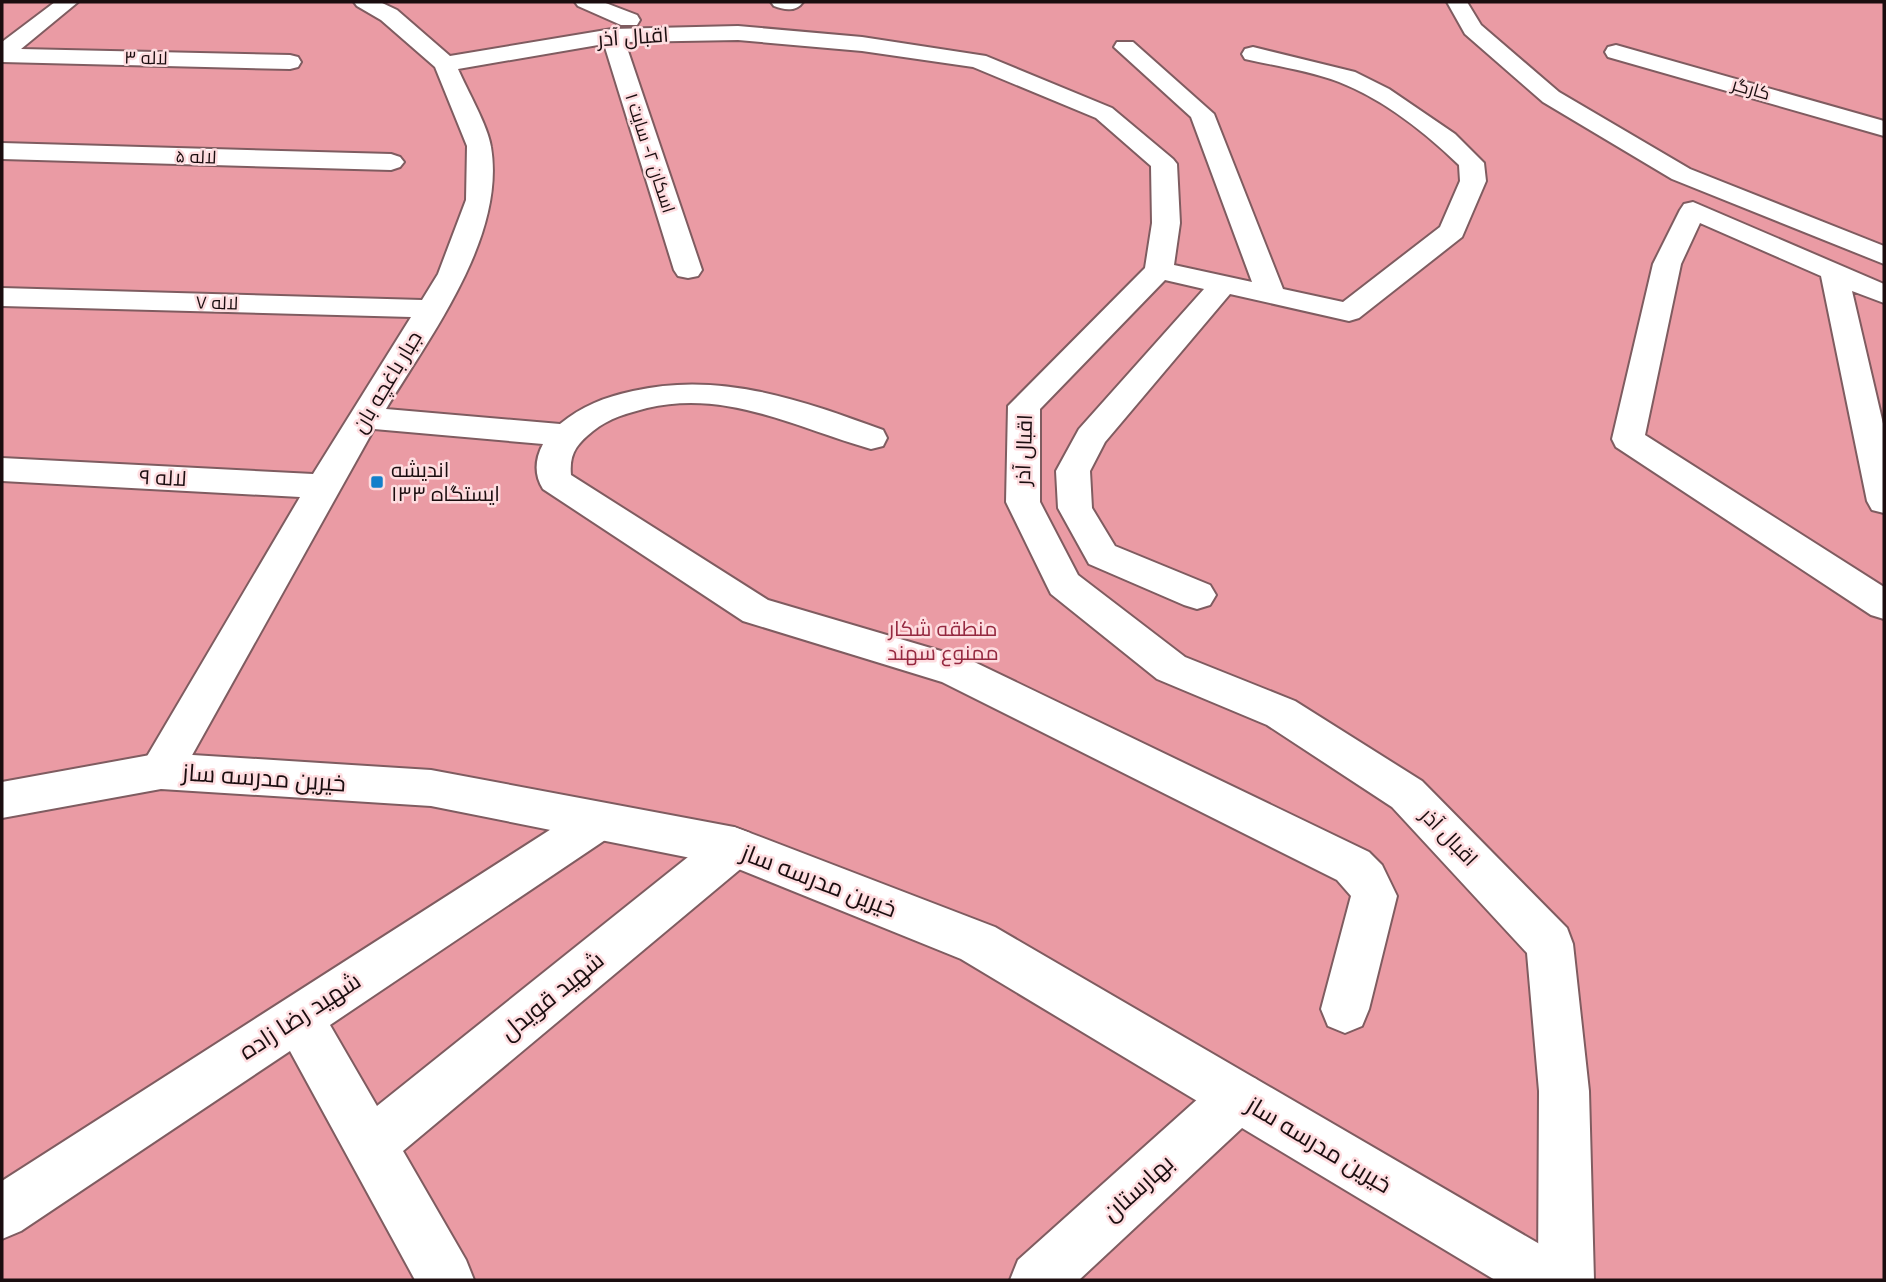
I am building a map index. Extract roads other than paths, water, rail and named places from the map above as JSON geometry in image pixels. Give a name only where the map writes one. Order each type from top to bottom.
[{"type":"street","points":[[2,54],[68,2]]},
{"type":"street","name":"جبار باغچه بان","points":[[161,771],[323,486],[452,274],[479,200],[479,146],[445,64],[389,15],[364,2]]},
{"type":"street","points":[[585,2],[621,28]]},
{"type":"street","points":[[1457,2],[1473,29],[1551,97],[1681,174],[1884,256]]},
{"type":"street","name":"اقبال آذر","points":[[445,64],[621,28],[738,33],[862,44],[978,61],[1104,113],[1164,164],[1166,223],[1159,270],[1024,406],[1023,502],[1064,584],[1171,668],[1281,713],[1407,794],[1550,944],[1564,1091],[1566,1280]]},
{"type":"street","name":"اسکان ۲- سایت ۱","points":[[621,28],[688,270]]},
{"type":"street","points":[[1125,47],[1202,114],[1272,295]]},
{"type":"street","name":"کارگر","points":[[1616,52],[1884,129]]},
{"type":"street","name":"لاله ۳","points":[[2,54],[290,62]]},
{"type":"street","points":[[1159,270],[1349,312],[1452,231],[1473,181],[1471,163],[1446,139],[1381,94],[1347,77],[1253,54]]},
{"type":"street","points":[[1815,107],[1870,100]]},
{"type":"street","name":"لاله ۵","points":[[2,151],[391,162]]},
{"type":"street","points":[[1884,294],[1693,210],[1667,264],[1628,439],[1884,605]]},
{"type":"street","points":[[1834,273],[1884,500]]},
{"type":"street","points":[[1197,595],[1102,555],[1075,508],[1073,471],[1091,437],[1223,285]]},
{"type":"street","name":"لاله ۷","points":[[2,297],[432,309]]},
{"type":"street","points":[[871,438],[794,409],[723,392],[649,395],[594,413],[566,435],[552,461],[555,481],[756,611],[954,670],[1353,866],[1366,879],[1374,896],[1345,1009]]},
{"type":"street","points":[[365,418],[566,435]]},
{"type":"street","name":"لاله ۹","points":[[2,470],[323,486]]},
{"type":"street","name":"خیرین مدرسه ساز","points":[[2,800],[161,771],[431,788],[734,847],[978,943],[1547,1280]]},
{"type":"street","name":"شهید رضا زاده","points":[[2,1212],[599,821]]},
{"type":"street","name":"شهید قویدل","points":[[370,1145],[734,847]]},
{"type":"street","points":[[298,1017],[446,1280]]},
{"type":"street","name":"بهارستان","points":[[1038,1280],[1238,1097]]},
{"type":"place","name":"اندیشه ایستگاه ۱۳۳","points":[[377,482]]},
{"type":"park label","name":"منطقه شکار ممنوع سهند","points":[[943,641]]}]
